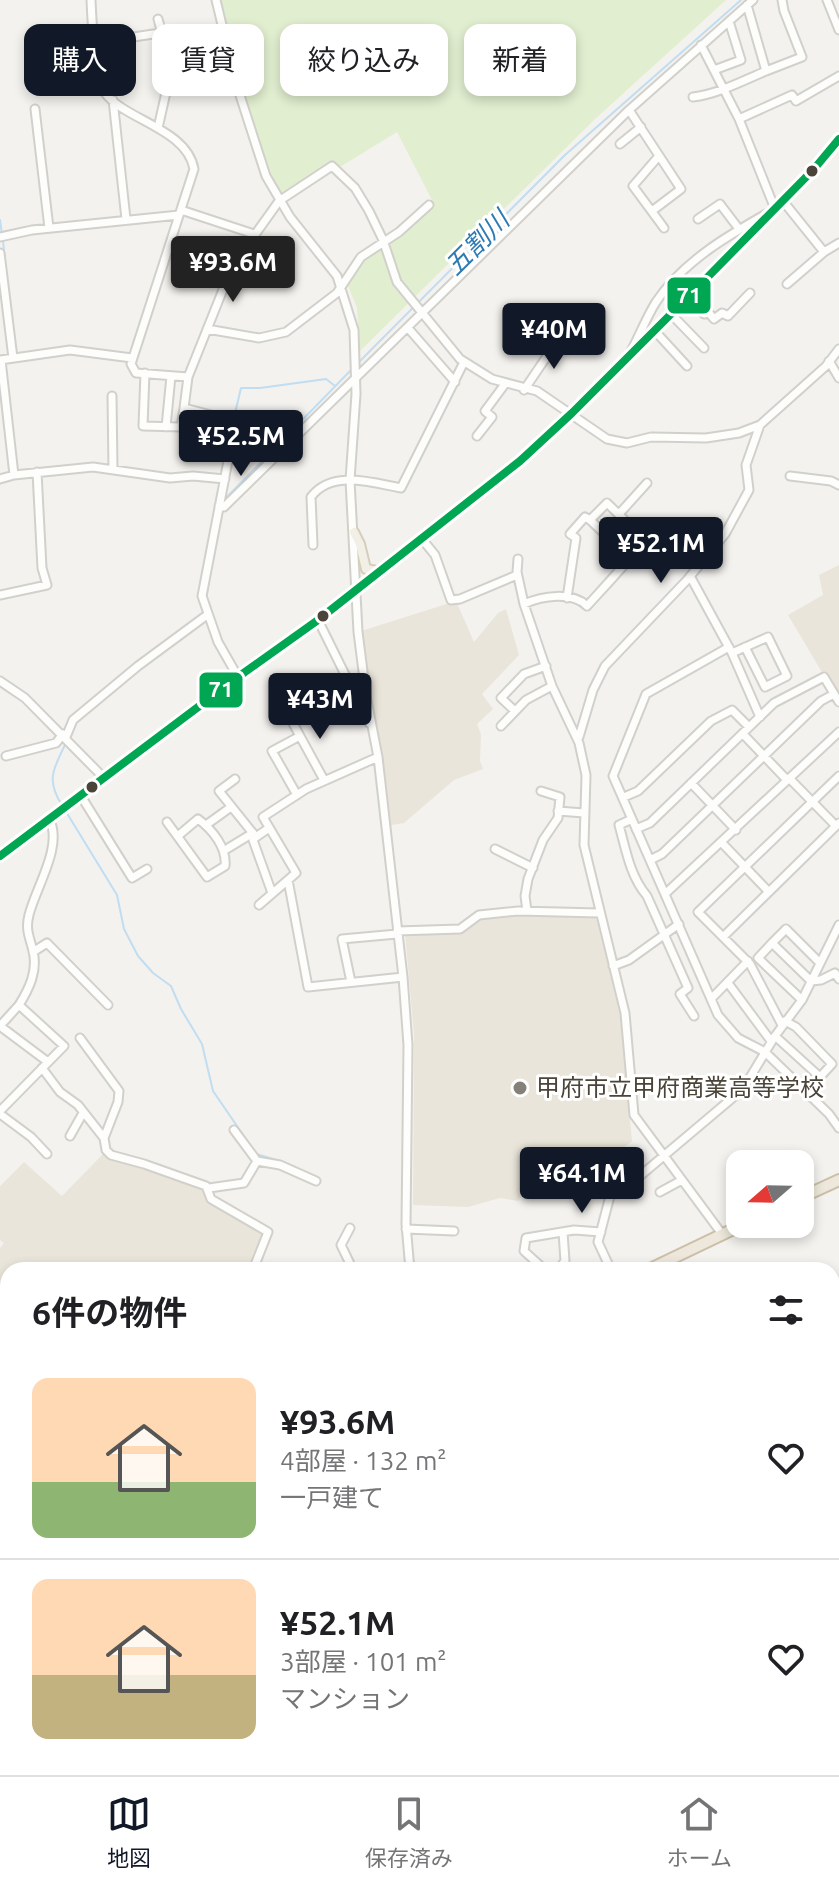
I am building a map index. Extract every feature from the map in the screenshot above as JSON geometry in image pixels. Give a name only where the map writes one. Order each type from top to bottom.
[{"type":"highway","points":[[814,1192],[839,1180]]},
{"type":"highway","points":[[667,1262],[726,1232]]},
{"type":"main road","points":[[0,856],[318,620],[520,461],[690,295],[839,139]]},
{"type":"main road","points":[[354,532],[366,569],[380,571]]},
{"type":"street","points":[[91,0],[93,24]]},
{"type":"street","points":[[216,0],[240,96],[266,176],[279,201],[329,263],[342,287],[354,330],[356,375],[350,480],[358,632],[378,757],[403,977],[408,1045],[406,1229],[409,1262]]},
{"type":"street","points":[[693,97],[714,95],[724,87],[802,57],[782,0]]},
{"type":"street","points":[[827,0],[839,30]]},
{"type":"street","points":[[219,506],[224,507],[356,375],[408,328],[419,308],[629,110],[750,2],[766,71]]},
{"type":"street","points":[[158,19],[159,24]]},
{"type":"street","points":[[714,70],[741,60],[729,21]]},
{"type":"street","points":[[629,355],[657,301],[711,246],[775,209],[739,119],[701,45]]},
{"type":"street","points":[[739,119],[792,95],[796,101],[839,76]]},
{"type":"street","points":[[110,96],[180,145],[193,161],[194,169],[131,364],[136,373],[188,377]]},
{"type":"street","points":[[158,128],[165,96]]},
{"type":"street","points":[[113,100],[126,219]]},
{"type":"street","points":[[35,109],[49,228]]},
{"type":"street","points":[[629,110],[681,189],[652,211]]},
{"type":"street","points":[[620,144],[641,127]]},
{"type":"street","points":[[658,157],[633,186],[664,228]]},
{"type":"street","points":[[145,373],[143,426],[181,427],[188,377],[232,267],[279,201],[332,166],[355,188],[383,240],[397,282],[449,348],[464,362],[505,384],[537,391],[572,413],[597,434],[627,443],[651,437],[721,436],[760,425],[839,349]]},
{"type":"street","points":[[783,201],[824,252]]},
{"type":"street","points":[[698,219],[720,204],[739,229]]},
{"type":"street","points":[[207,329],[259,338],[272,336],[297,324],[342,287],[361,257],[399,232],[429,205]]},
{"type":"street","points":[[2,237],[180,212],[254,234]]},
{"type":"street","points":[[787,284],[839,243]]},
{"type":"street","points":[[0,253],[13,358]]},
{"type":"street","points":[[690,295],[704,314],[709,313],[714,319],[722,313],[728,316],[750,293]]},
{"type":"street","points":[[671,314],[704,348]]},
{"type":"street","points":[[408,328],[455,382]]},
{"type":"street","points":[[654,330],[687,366]]},
{"type":"street","points":[[524,390],[560,337]]},
{"type":"street","points":[[14,475],[0,360],[70,350],[132,358]]},
{"type":"street","points":[[829,361],[839,378]]},
{"type":"street","points":[[313,545],[311,497],[321,488],[350,480],[401,488],[464,362]]},
{"type":"street","points":[[166,427],[171,376]]},
{"type":"street","points":[[477,436],[492,417],[485,411],[505,384]]},
{"type":"street","points":[[112,396],[113,470]]},
{"type":"street","points":[[184,408],[226,419],[229,424],[228,461],[202,596],[218,642],[238,677]]},
{"type":"street","points":[[722,1234],[634,1115],[625,1013],[584,845],[586,775],[578,731],[605,666],[725,534],[749,490],[746,465],[760,425]]},
{"type":"street","points":[[0,479],[93,467],[170,478],[193,476],[225,479]]},
{"type":"street","points":[[0,595],[47,585],[42,568],[37,472]]},
{"type":"street","points":[[790,476],[831,481],[839,485]]},
{"type":"street","points":[[619,514],[647,483]]},
{"type":"street","points":[[524,604],[541,597],[581,599],[587,606],[645,540],[607,503],[590,520]]},
{"type":"street","points":[[567,598],[576,538],[570,534],[585,517],[630,558]]},
{"type":"street","points":[[422,539],[435,555],[451,600],[517,575]]},
{"type":"street","points":[[518,559],[517,575],[524,604],[552,686],[579,743]]},
{"type":"street","points":[[690,576],[730,650],[760,717]]},
{"type":"street","points":[[6,756],[56,743],[73,720],[138,666],[207,615]]},
{"type":"street","points":[[318,620],[372,728]]},
{"type":"street","points":[[745,647],[765,687],[787,676],[768,637],[730,650],[646,694],[613,776],[718,1015],[738,1038],[765,1052],[829,1114],[839,1128]]},
{"type":"street","points":[[515,711],[501,698],[524,674],[546,666]]},
{"type":"street","points":[[636,829],[650,823],[774,703],[824,677],[839,702]]},
{"type":"street","points":[[0,681],[25,698],[104,778]]},
{"type":"street","points":[[501,726],[526,700],[552,686]]},
{"type":"street","points":[[650,860],[662,854],[821,701],[834,694]]},
{"type":"street","points":[[355,698],[366,695]]},
{"type":"street","points":[[624,797],[638,791],[711,721],[732,710],[749,727]]},
{"type":"street","points":[[289,716],[324,780]]},
{"type":"street","points":[[665,894],[839,732]]},
{"type":"street","points":[[723,937],[838,824],[743,734]]},
{"type":"street","points":[[297,795],[272,751],[300,736]]},
{"type":"street","points":[[259,905],[296,873],[263,817],[324,780],[378,757]]},
{"type":"street","points":[[728,983],[773,1039],[820,1077],[832,1064],[796,1027],[784,1023],[749,963],[698,912],[839,776]]},
{"type":"street","points":[[235,779],[219,791],[254,835],[253,840],[272,893]]},
{"type":"street","points":[[691,783],[736,830]]},
{"type":"street","points":[[527,911],[525,896],[533,868],[543,840],[555,823],[560,797],[541,791]]},
{"type":"street","points":[[81,796],[132,878],[147,869]]},
{"type":"street","points":[[206,825],[231,807]]},
{"type":"street","points":[[558,811],[584,813]]},
{"type":"street","points":[[49,819],[53,843],[28,916],[28,939],[33,952],[34,973],[28,991],[0,1026],[45,1065],[60,1092],[78,1105],[104,1138],[106,1150],[111,1155],[206,1186],[211,1199],[268,1232],[256,1262]]},
{"type":"street","points":[[167,822],[207,877],[225,866],[225,850],[198,819],[179,835]]},
{"type":"street","points":[[632,819],[619,825],[637,884],[647,896],[688,988]]},
{"type":"street","points":[[225,850],[269,828]]},
{"type":"street","points":[[722,843],[769,892]]},
{"type":"street","points":[[495,849],[533,868]]},
{"type":"street","points":[[288,880],[308,987],[403,977]]},
{"type":"street","points":[[351,982],[342,939],[460,929],[479,915],[527,911],[599,913]]},
{"type":"street","points":[[613,966],[629,960],[679,924]]},
{"type":"street","points":[[607,1262],[598,1242],[610,1196],[634,1181],[743,1089],[773,1039],[802,1000],[839,925]]},
{"type":"street","points":[[711,999],[786,929],[820,963]]},
{"type":"street","points":[[33,952],[47,943],[108,1005]]},
{"type":"street","points":[[772,943],[811,981],[835,973],[839,979]]},
{"type":"street","points":[[759,957],[802,1000]]},
{"type":"street","points":[[694,1016],[680,994],[702,979]]},
{"type":"street","points":[[19,1005],[64,1046],[0,1113],[47,1154]]},
{"type":"street","points":[[80,1038],[119,1091],[104,1138]]},
{"type":"street","points":[[70,1136],[83,1113]]},
{"type":"street","points":[[234,1130],[257,1161],[280,1165],[316,1181]]},
{"type":"street","points":[[209,1188],[244,1183],[257,1161]]},
{"type":"street","points":[[660,1192],[682,1180]]},
{"type":"street","points":[[349,1262],[341,1245],[350,1228]]},
{"type":"street","points":[[406,1229],[454,1231]]},
{"type":"street","points":[[536,1262],[524,1251],[526,1238],[563,1232],[601,1232]]},
{"type":"street","points":[[563,1232],[564,1262]]},
{"type":"shaded area","points":[[839,565],[839,701],[788,615],[823,595],[819,575]]},
{"type":"shaded area","points":[[456,601],[474,642],[498,613],[506,609],[519,655],[482,694],[493,709],[477,724],[481,734],[480,761],[483,769],[454,780],[404,823],[386,826],[358,632]]},
{"type":"shaded area","name":"甲府市立甲府商業高等学校","points":[[527,913],[596,917],[620,1014],[632,1141],[618,1152],[612,1152],[612,1163],[533,1165],[524,1194],[518,1201],[500,1198],[468,1207],[413,1205],[414,1035],[405,933],[454,934],[480,918]]},
{"type":"shaded area","points":[[104,1153],[107,1157],[204,1188],[205,1197],[265,1234],[254,1262],[0,1262],[0,1248],[4,1243],[0,1240],[0,1186],[24,1162],[62,1196]]},
{"type":"green space","points":[[221,0],[726,0],[594,120],[360,351],[357,308],[346,281],[364,259],[415,223],[434,204],[397,132],[340,167],[332,162],[282,195],[272,176],[245,96],[264,96],[264,24],[227,24]]},
{"type":"waterway","name":"五割川","points":[[357,364],[565,155],[741,0]]},
{"type":"waterway","points":[[0,220],[2,235]]},
{"type":"waterway","points":[[3,241],[7,282]]},
{"type":"waterway","name":"五割川","points":[[226,498],[353,368]]},
{"type":"waterway","points":[[232,426],[241,388],[326,379],[335,386]]},
{"type":"waterway","points":[[224,501],[228,480]]},
{"type":"waterway","points":[[206,600],[211,566]]},
{"type":"waterway","points":[[62,805],[54,789],[53,775],[65,745]]},
{"type":"waterway","points":[[65,810],[117,895],[124,929],[138,956],[153,973],[171,986],[202,1044],[213,1091],[250,1145]]},
{"type":"waterway","points":[[256,1154],[280,1161]]},
{"type":"transit line","name":"71","points":[[0,856],[318,620],[520,461],[690,295],[814,169],[839,139]]},
{"type":"place","name":"甲府市立甲府商業高等学校","points":[[520,1088]]}]
